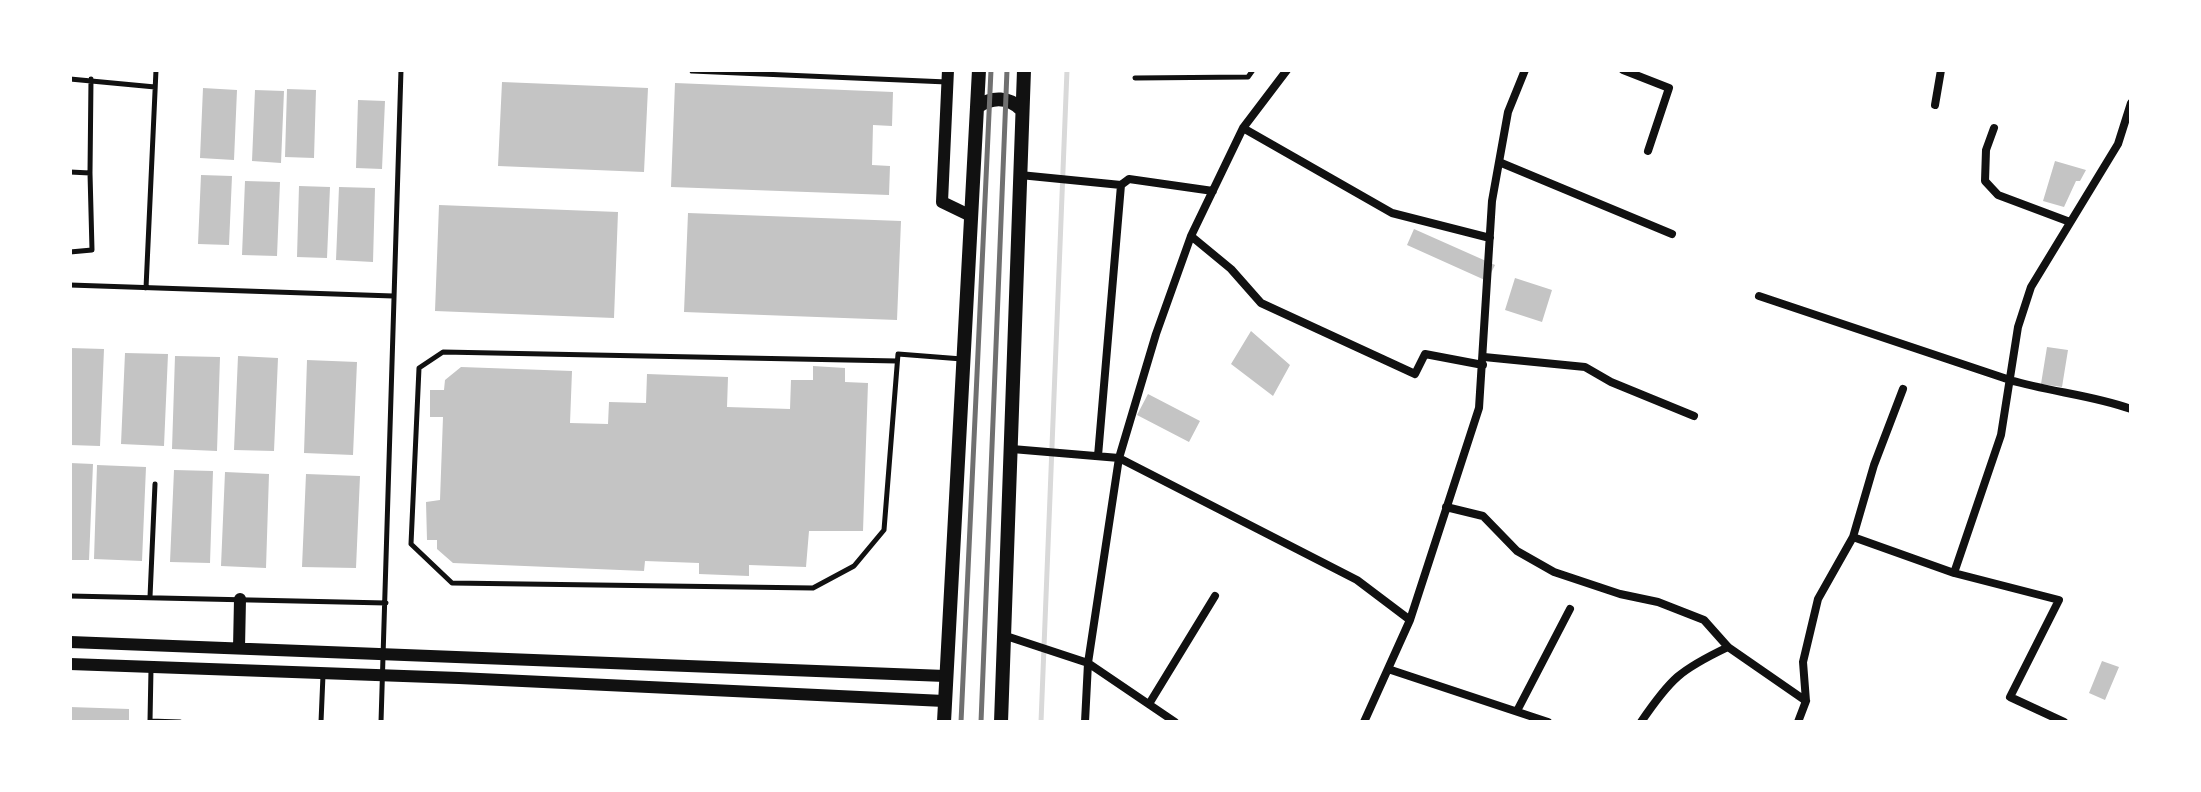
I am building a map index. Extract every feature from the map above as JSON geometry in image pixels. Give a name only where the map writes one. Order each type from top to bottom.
[{"type":"main road","points":[[944,722],[979,70]]},
{"type":"main road","points":[[1001,722],[1024,70]]},
{"type":"main road","points":[[977,107],[999,99],[1014,102],[1022,110]]},
{"type":"street","points":[[1085,722],[1088,663],[1119,458],[1191,236],[1243,128],[1287,70]]},
{"type":"street","points":[[1364,722],[1410,620],[1479,408],[1490,238],[1499,162],[1508,112],[1525,70]]},
{"type":"street","points":[[1623,70],[1669,88],[1648,151]]},
{"type":"street","points":[[1935,105],[1941,70]]},
{"type":"street","points":[[947,76],[942,202],[971,216]]},
{"type":"street","points":[[1954,573],[2001,435],[2018,327],[2031,287],[2118,144],[2131,104]]},
{"type":"street","points":[[1243,128],[1392,213],[1490,238]]},
{"type":"street","points":[[1994,128],[1986,150],[1985,181],[1998,195],[2070,222]]},
{"type":"street","points":[[1499,162],[1672,234]]},
{"type":"street","points":[[1020,175],[1121,185],[1129,179],[1213,191]]},
{"type":"street","points":[[1098,456],[1121,185]]},
{"type":"street","points":[[1191,236],[1231,269],[1261,303],[1415,374],[1425,354],[1585,367],[1611,382],[1694,416]]},
{"type":"street","points":[[1759,296],[2010,380],[2045,390],[2101,398],[2131,409]]},
{"type":"street","points":[[1798,722],[1806,701],[1803,662],[1818,599],[1853,537],[1874,465],[1903,389]]},
{"type":"street","points":[[1012,449],[1119,458],[1357,580],[1410,620]]},
{"type":"street","points":[[1446,507],[1483,516],[1517,551],[1554,572],[1620,594],[1658,602],[1704,620],[1728,647],[1806,701]]},
{"type":"street","points":[[1853,537],[1954,573],[2059,600],[2010,697],[2064,722]]},
{"type":"street","points":[[1149,704],[1215,596]]},
{"type":"street","points":[[239,648],[240,599]]},
{"type":"street","points":[[1518,709],[1570,609]]},
{"type":"street","points":[[1002,635],[1088,663],[1175,722]]},
{"type":"street","points":[[70,642],[945,676]]},
{"type":"street","points":[[1641,722],[1670,681],[1685,668],[1728,647]]},
{"type":"street","points":[[70,664],[944,701]]},
{"type":"street","points":[[1388,669],[1518,709],[1548,722]]},
{"type":"street","points":[[874,697],[875,672]]},
{"type":"lane","points":[[146,288],[156,70]]},
{"type":"lane","points":[[381,722],[401,70]]},
{"type":"lane","points":[[1135,78],[1248,77],[1253,70]]},
{"type":"lane","points":[[692,71],[947,76]]},
{"type":"lane","points":[[70,79],[155,87]]},
{"type":"lane","points":[[70,252],[92,250],[91,79]]},
{"type":"lane","points":[[70,172],[90,173]]},
{"type":"lane","points":[[70,285],[393,296]]},
{"type":"lane","points":[[897,361],[443,352],[419,368],[411,544],[452,583],[813,588],[854,566],[884,530],[898,354],[963,359]]},
{"type":"lane","points":[[150,597],[155,484]]},
{"type":"lane","points":[[70,596],[386,603]]},
{"type":"lane","points":[[151,668],[150,721],[180,722]]},
{"type":"lane","points":[[321,722],[323,674]]},
{"type":"building","points":[[502,82],[648,88],[644,172],[498,166]]},
{"type":"building","points":[[675,83],[893,92],[892,126],[873,125],[872,165],[890,166],[889,195],[671,187]]},
{"type":"building","points":[[203,88],[237,90],[234,160],[200,158]]},
{"type":"building","points":[[287,89],[316,90],[314,158],[285,157]]},
{"type":"building","points":[[255,90],[284,91],[281,163],[252,161]]},
{"type":"building","points":[[358,100],[385,101],[382,169],[356,168]]},
{"type":"building","points":[[2055,161],[2086,170],[2080,181],[2076,181],[2064,207],[2043,201]]},
{"type":"building","points":[[201,175],[232,176],[229,245],[198,244]]},
{"type":"building","points":[[245,181],[280,182],[277,256],[242,255]]},
{"type":"building","points":[[299,186],[330,187],[327,258],[297,257]]},
{"type":"building","points":[[339,187],[375,188],[373,262],[336,260]]},
{"type":"building","points":[[439,205],[618,212],[614,318],[435,311]]},
{"type":"building","points":[[688,213],[901,221],[897,320],[684,312]]},
{"type":"building","points":[[1414,229],[1495,265],[1487,281],[1407,245]]},
{"type":"building","points":[[1515,278],[1552,290],[1542,322],[1505,310]]},
{"type":"building","points":[[1251,331],[1290,365],[1273,396],[1231,364]]},
{"type":"building","points":[[2047,347],[2068,350],[2062,387],[2041,384]]},
{"type":"building","points":[[70,348],[104,349],[100,446],[70,445]]},
{"type":"building","points":[[125,353],[168,354],[164,446],[121,444]]},
{"type":"building","points":[[175,356],[220,357],[217,451],[172,449]]},
{"type":"building","points":[[238,356],[278,358],[274,451],[234,450]]},
{"type":"building","points":[[307,360],[357,362],[353,455],[304,453]]},
{"type":"building","points":[[813,366],[845,368],[845,382],[868,383],[863,531],[809,531],[806,567],[749,565],[749,576],[699,574],[699,563],[645,561],[644,571],[453,563],[437,549],[437,540],[427,540],[426,502],[440,500],[443,417],[430,417],[430,390],[444,390],[445,380],[461,367],[572,371],[570,423],[608,424],[609,402],[646,403],[647,374],[728,377],[727,407],[790,409],[791,380],[813,380]]},
{"type":"building","points":[[1148,394],[1200,421],[1189,442],[1137,415]]},
{"type":"building","points":[[70,463],[93,464],[89,560],[70,560]]},
{"type":"building","points":[[97,465],[146,467],[142,561],[94,559]]},
{"type":"building","points":[[174,470],[213,471],[210,563],[170,562]]},
{"type":"building","points":[[225,472],[269,474],[266,568],[221,566]]},
{"type":"building","points":[[306,474],[360,476],[356,568],[302,567]]},
{"type":"building","points":[[2102,661],[2119,667],[2105,700],[2089,693]]},
{"type":"building","points":[[70,707],[129,709],[129,722],[70,722]]},
{"type":"waterway","points":[[1041,722],[1067,70]]},
{"type":"railway","points":[[961,722],[991,70]]},
{"type":"railway","points":[[981,722],[1007,70]]}]
